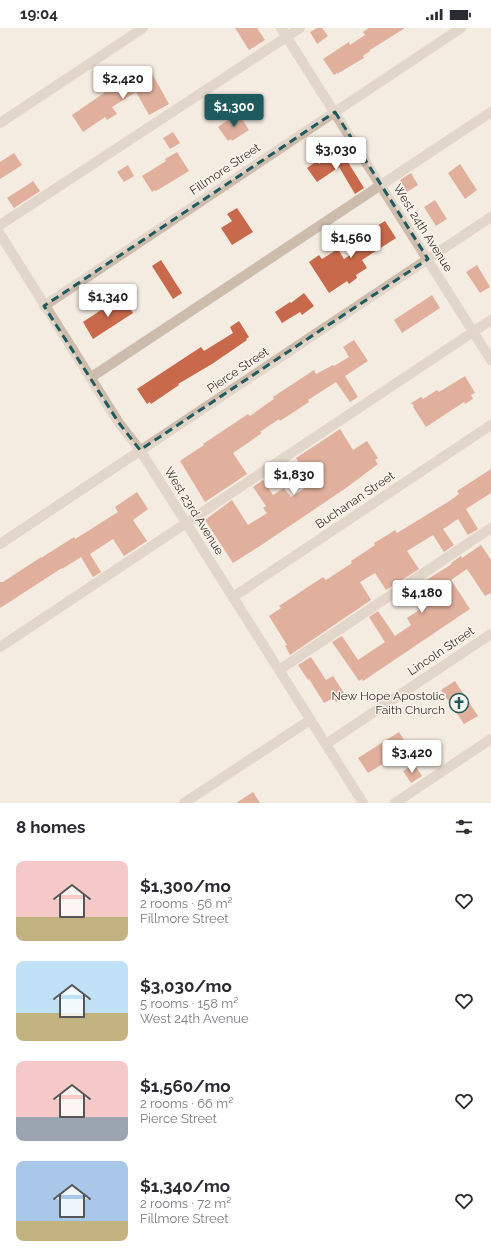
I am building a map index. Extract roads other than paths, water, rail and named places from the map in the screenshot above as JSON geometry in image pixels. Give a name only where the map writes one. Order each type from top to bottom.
[{"type":"street","points":[[0,123],[144,28]]},
{"type":"street","points":[[0,225],[284,32],[300,28]]},
{"type":"street","name":"Fillmore Street","points":[[44,306],[461,28]]},
{"type":"street","name":"West 24th Avenue","points":[[284,32],[491,360]]},
{"type":"street","points":[[90,378],[491,112]]},
{"type":"street","name":"Pierce Street","points":[[0,544],[491,217]]},
{"type":"street","name":"West 23rd Avenue","points":[[0,234],[119,423],[140,450],[363,803]]},
{"type":"street","points":[[0,647],[491,320]]},
{"type":"street","name":"Buchanan Street","points":[[233,597],[491,425]]},
{"type":"street","points":[[279,670],[491,528]]},
{"type":"street","name":"Lincoln Street","points":[[326,744],[491,634]]},
{"type":"street","points":[[184,803],[310,720]]},
{"type":"street","points":[[395,803],[491,739]]},
{"type":"place","name":"New Hope Apostolic Faith Church","points":[[459,703]]}]
